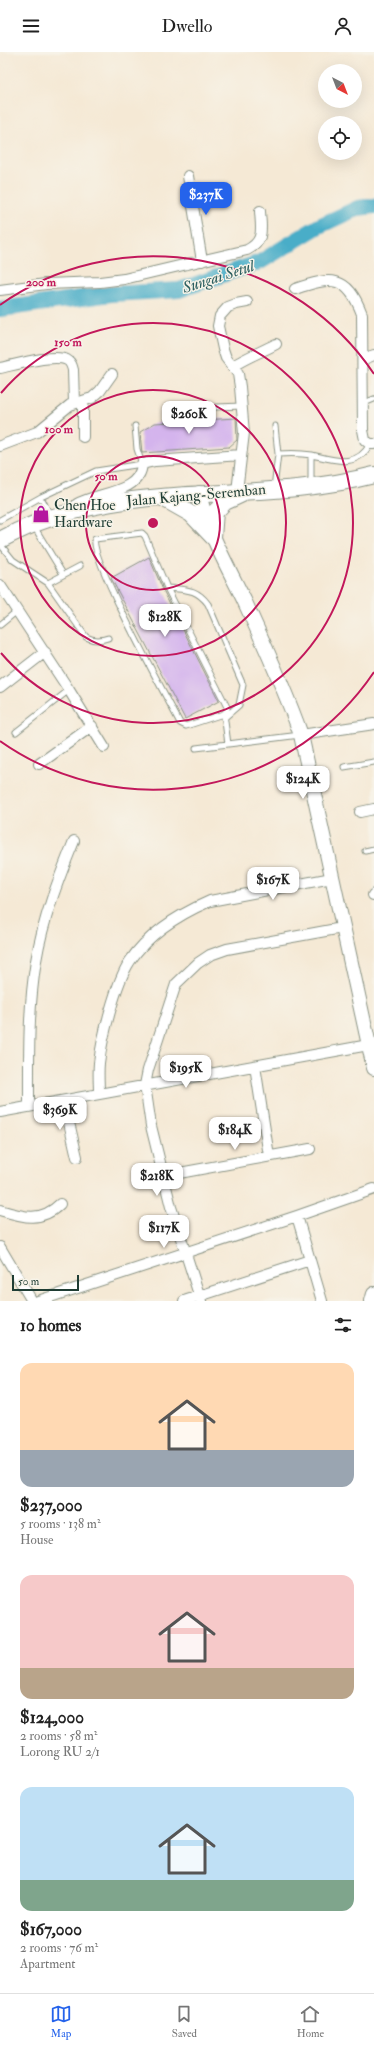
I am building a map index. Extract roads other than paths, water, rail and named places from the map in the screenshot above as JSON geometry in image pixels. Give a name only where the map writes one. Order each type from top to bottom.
[{"type":"main road","name":"Jalan Kajang-Seremban","points":[[0,540],[33,523],[58,514],[123,501],[199,493],[311,488],[343,483],[374,475]]},
{"type":"main road","points":[[213,537],[214,518],[219,506],[242,491]]},
{"type":"main road","points":[[199,493],[206,521],[260,635],[291,706],[301,735],[342,928],[371,1044],[374,1068]]},
{"type":"main road","points":[[161,497],[191,514],[213,537]]},
{"type":"main road","points":[[372,1301],[374,1294]]},
{"type":"street","points":[[188,176],[202,261]]},
{"type":"street","points":[[0,290],[46,284],[100,282],[124,279],[247,250],[256,246],[260,239],[260,211]]},
{"type":"street","points":[[295,289],[319,281],[334,280],[348,288],[357,300],[362,314],[364,359],[362,404],[363,430],[365,440],[372,444]]},
{"type":"street","points":[[242,491],[241,455],[244,433],[238,374],[226,358],[218,326],[220,316],[228,307],[247,302]]},
{"type":"street","points":[[233,366],[243,359],[258,354],[276,344]]},
{"type":"street","points":[[364,359],[374,355]]},
{"type":"street","points":[[0,368],[46,359],[62,358],[68,360],[72,365],[84,437]]},
{"type":"street","points":[[0,446],[37,432],[78,402],[92,398],[100,391],[112,374]]},
{"type":"street","points":[[58,514],[82,501],[122,488],[138,476],[142,464],[155,461],[241,455]]},
{"type":"street","points":[[0,585],[45,652],[104,747]]},
{"type":"street","points":[[0,686],[45,652]]},
{"type":"street","points":[[301,735],[374,724]]},
{"type":"street","points":[[39,764],[92,726]]},
{"type":"street","points":[[360,812],[374,809]]},
{"type":"street","points":[[29,1107],[28,1037],[36,960],[47,911],[74,841]]},
{"type":"street","points":[[99,1093],[99,1062],[107,1026],[122,977],[130,961],[155,934],[191,909],[210,901],[332,878]]},
{"type":"street","points":[[200,1298],[163,1176],[151,1126],[145,1085],[148,1070],[176,984],[198,963],[210,955],[227,949],[342,928]]},
{"type":"street","points":[[0,1112],[371,1044]]},
{"type":"street","points":[[255,1066],[269,1156]]},
{"type":"street","points":[[64,1101],[77,1157]]},
{"type":"street","points":[[163,1176],[310,1149]]},
{"type":"street","points":[[38,1301],[186,1253],[374,1189]]},
{"type":"street","points":[[0,1210],[36,1218],[53,1211],[60,1204]]},
{"type":"street","points":[[297,1216],[322,1301]]},
{"type":"street","points":[[0,1247],[32,1301]]},
{"type":"street","points":[[184,1301],[200,1298],[310,1260]]},
{"type":"lane","points":[[362,404],[374,399]]},
{"type":"lane","points":[[170,409],[241,406]]},
{"type":"lane","points":[[0,520],[41,497],[96,471],[142,464],[137,449],[135,426]]},
{"type":"lane","points":[[274,489],[278,454],[275,426]]},
{"type":"lane","points":[[278,454],[295,453],[311,455],[332,461],[349,461],[364,453],[372,444]]},
{"type":"lane","points":[[311,455],[311,488]]},
{"type":"lane","points":[[41,497],[58,514]]},
{"type":"lane","points":[[33,523],[63,574]]},
{"type":"lane","points":[[167,588],[193,591],[201,595],[208,604],[243,685],[239,705],[224,716],[186,726],[180,723],[106,577],[94,547],[95,539],[144,535],[167,588],[227,707],[227,711],[224,716],[228,744]]},
{"type":"lane","points":[[0,544],[13,560],[48,583],[86,637],[92,640],[101,641],[108,638]]},
{"type":"lane","points":[[48,583],[80,566]]},
{"type":"lane","points":[[0,625],[18,611]]},
{"type":"lane","points":[[16,732],[69,690]]},
{"type":"lane","points":[[196,748],[301,735]]},
{"type":"lane","points":[[344,767],[374,762]]},
{"type":"lane","points":[[364,852],[374,849]]},
{"type":"waterway","name":"Sungai Setul","points":[[0,309],[111,294],[179,290],[260,262],[319,226],[358,208],[374,206]]},
{"type":"place","name":"Chen Hoe Hardware","points":[[41,514]]}]
